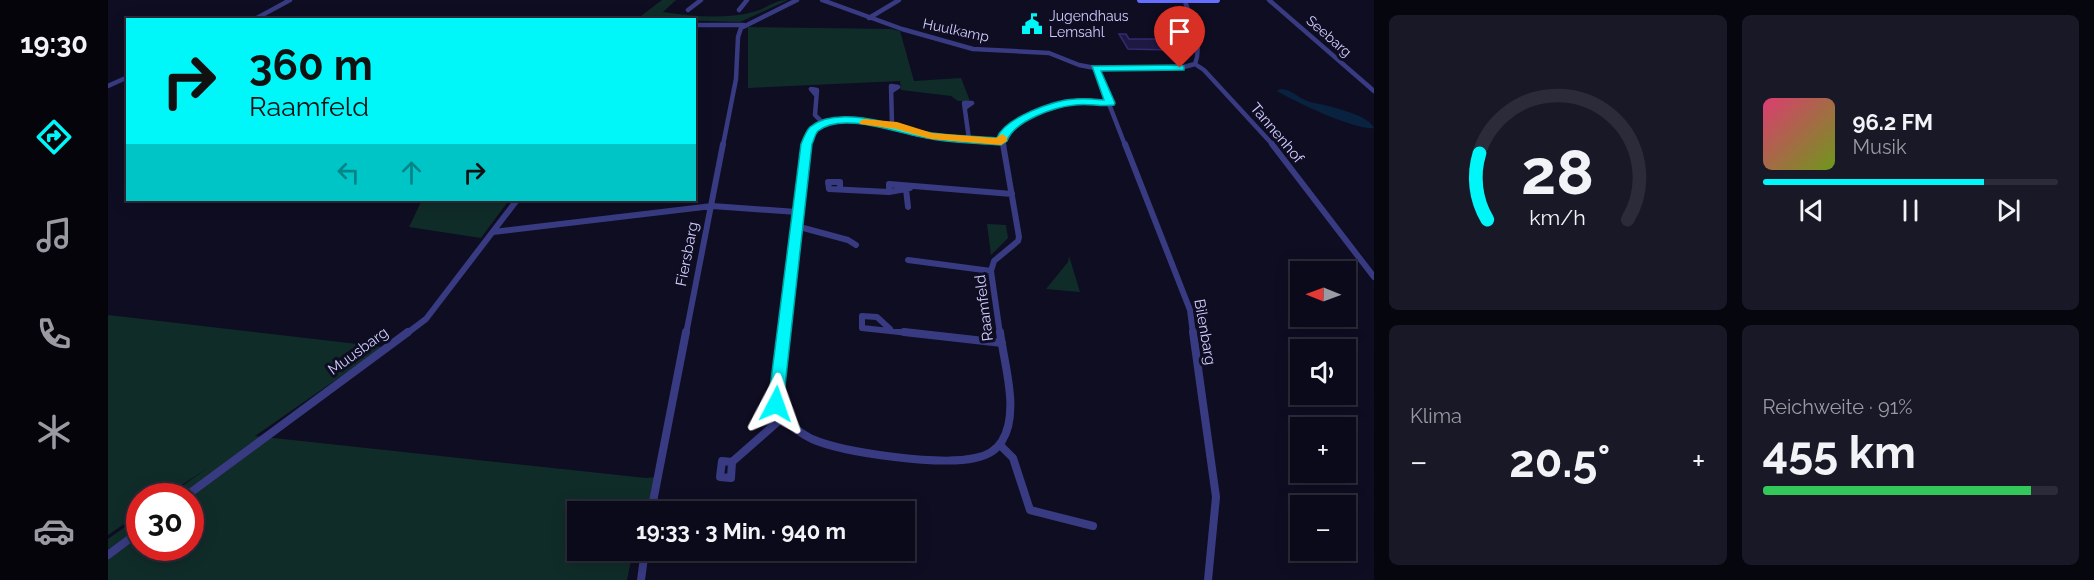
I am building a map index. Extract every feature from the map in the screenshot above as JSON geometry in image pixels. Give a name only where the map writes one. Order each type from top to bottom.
[{"type":"main road","points":[[1140,0],[1217,0]]},
{"type":"street","points":[[257,18],[290,0]]},
{"type":"street","points":[[688,10],[701,0]]},
{"type":"street","points":[[739,10],[747,0]]},
{"type":"street","points":[[696,25],[744,25],[797,0]]},
{"type":"street","name":"Huulkamp","points":[[822,0],[869,18],[961,46],[1049,53],[1079,65],[1095,68],[1180,68],[1195,64]]},
{"type":"street","points":[[869,18],[898,0]]},
{"type":"street","name":"Seebarg","points":[[1269,0],[1374,90]]},
{"type":"street","points":[[1185,1],[1199,45],[1195,64]]},
{"type":"street","name":"Fiersbarg","points":[[653,501],[736,79],[738,37],[744,25]]},
{"type":"street","name":"Tannenhof","points":[[1195,64],[1204,70],[1268,138],[1374,277]]},
{"type":"street","name":"Bilenbarg","points":[[1095,68],[1190,310],[1216,497],[1208,580]]},
{"type":"street","points":[[108,86],[126,78]]},
{"type":"street","points":[[1366,84],[1374,84]]},
{"type":"street","points":[[892,91],[892,125]]},
{"type":"street","points":[[816,95],[815,115],[824,124]]},
{"type":"street","points":[[1093,526],[1030,510],[1013,458],[1000,445],[986,455],[955,460],[825,444],[796,432],[782,418],[776,404],[776,395],[797,212],[808,137],[813,130],[824,124],[843,121],[892,125],[926,135],[1001,141],[1005,130],[1019,119],[1074,102],[1110,103]]},
{"type":"street","points":[[965,108],[969,139]]},
{"type":"street","name":"Raamfeld","points":[[1000,445],[1009,426],[1010,418],[991,271],[994,261],[1018,241],[1012,194],[1001,141]]},
{"type":"street","points":[[840,189],[889,192],[910,188],[1012,194]]},
{"type":"street","points":[[908,207],[910,188]]},
{"type":"street","name":"Muusbarg","points":[[204,483],[426,319],[517,201]]},
{"type":"street","points":[[493,232],[712,206],[797,212]]},
{"type":"street","points":[[796,226],[848,240],[856,245]]},
{"type":"street","points":[[908,260],[991,271]]},
{"type":"street","points":[[890,329],[1002,343]]},
{"type":"street","points":[[732,462],[782,418]]},
{"type":"street","points":[[108,555],[126,542]]},
{"type":"street","points":[[640,580],[643,561]]},
{"type":"green space","points":[[662,0],[676,0],[663,12],[719,17],[753,12],[778,1],[788,0],[740,22],[696,21],[696,18],[638,18]]},
{"type":"green space","points":[[748,27],[900,31],[914,81],[961,78],[970,101],[958,101],[951,96],[901,90],[900,81],[748,88]]},
{"type":"green space","points":[[422,201],[508,201],[481,238],[409,227]]},
{"type":"green space","points":[[987,224],[1006,225],[1008,238],[991,255]]},
{"type":"green space","points":[[1069,256],[1080,292],[1046,289],[1068,262]]},
{"type":"green space","points":[[108,315],[383,347],[255,436],[646,478],[657,477],[649,501],[567,501],[567,561],[631,561],[627,580],[108,580],[108,539],[126,526],[126,561],[204,561],[204,483],[186,483],[209,467],[185,483],[126,483],[126,523],[108,535]]},
{"type":"water","points":[[1280,89],[1310,102],[1355,114],[1364,118],[1374,128],[1354,125],[1325,114],[1277,91]]},
{"type":"building","points":[[1119,34],[1126,34],[1129,39],[1161,39],[1171,50],[1128,49]]},
{"type":"slow traffic","points":[[864,122],[897,126],[931,136],[1001,141],[1002,137]]},
{"type":"place","name":"Jugendhaus Lemsahl","points":[[1032,24]]},
{"type":"route","points":[[776,404],[778,368],[806,144],[813,130],[828,123],[848,121],[892,125],[931,136],[1001,141],[1005,130],[1019,119],[1074,102],[1110,103],[1095,68],[1180,68]]}]
